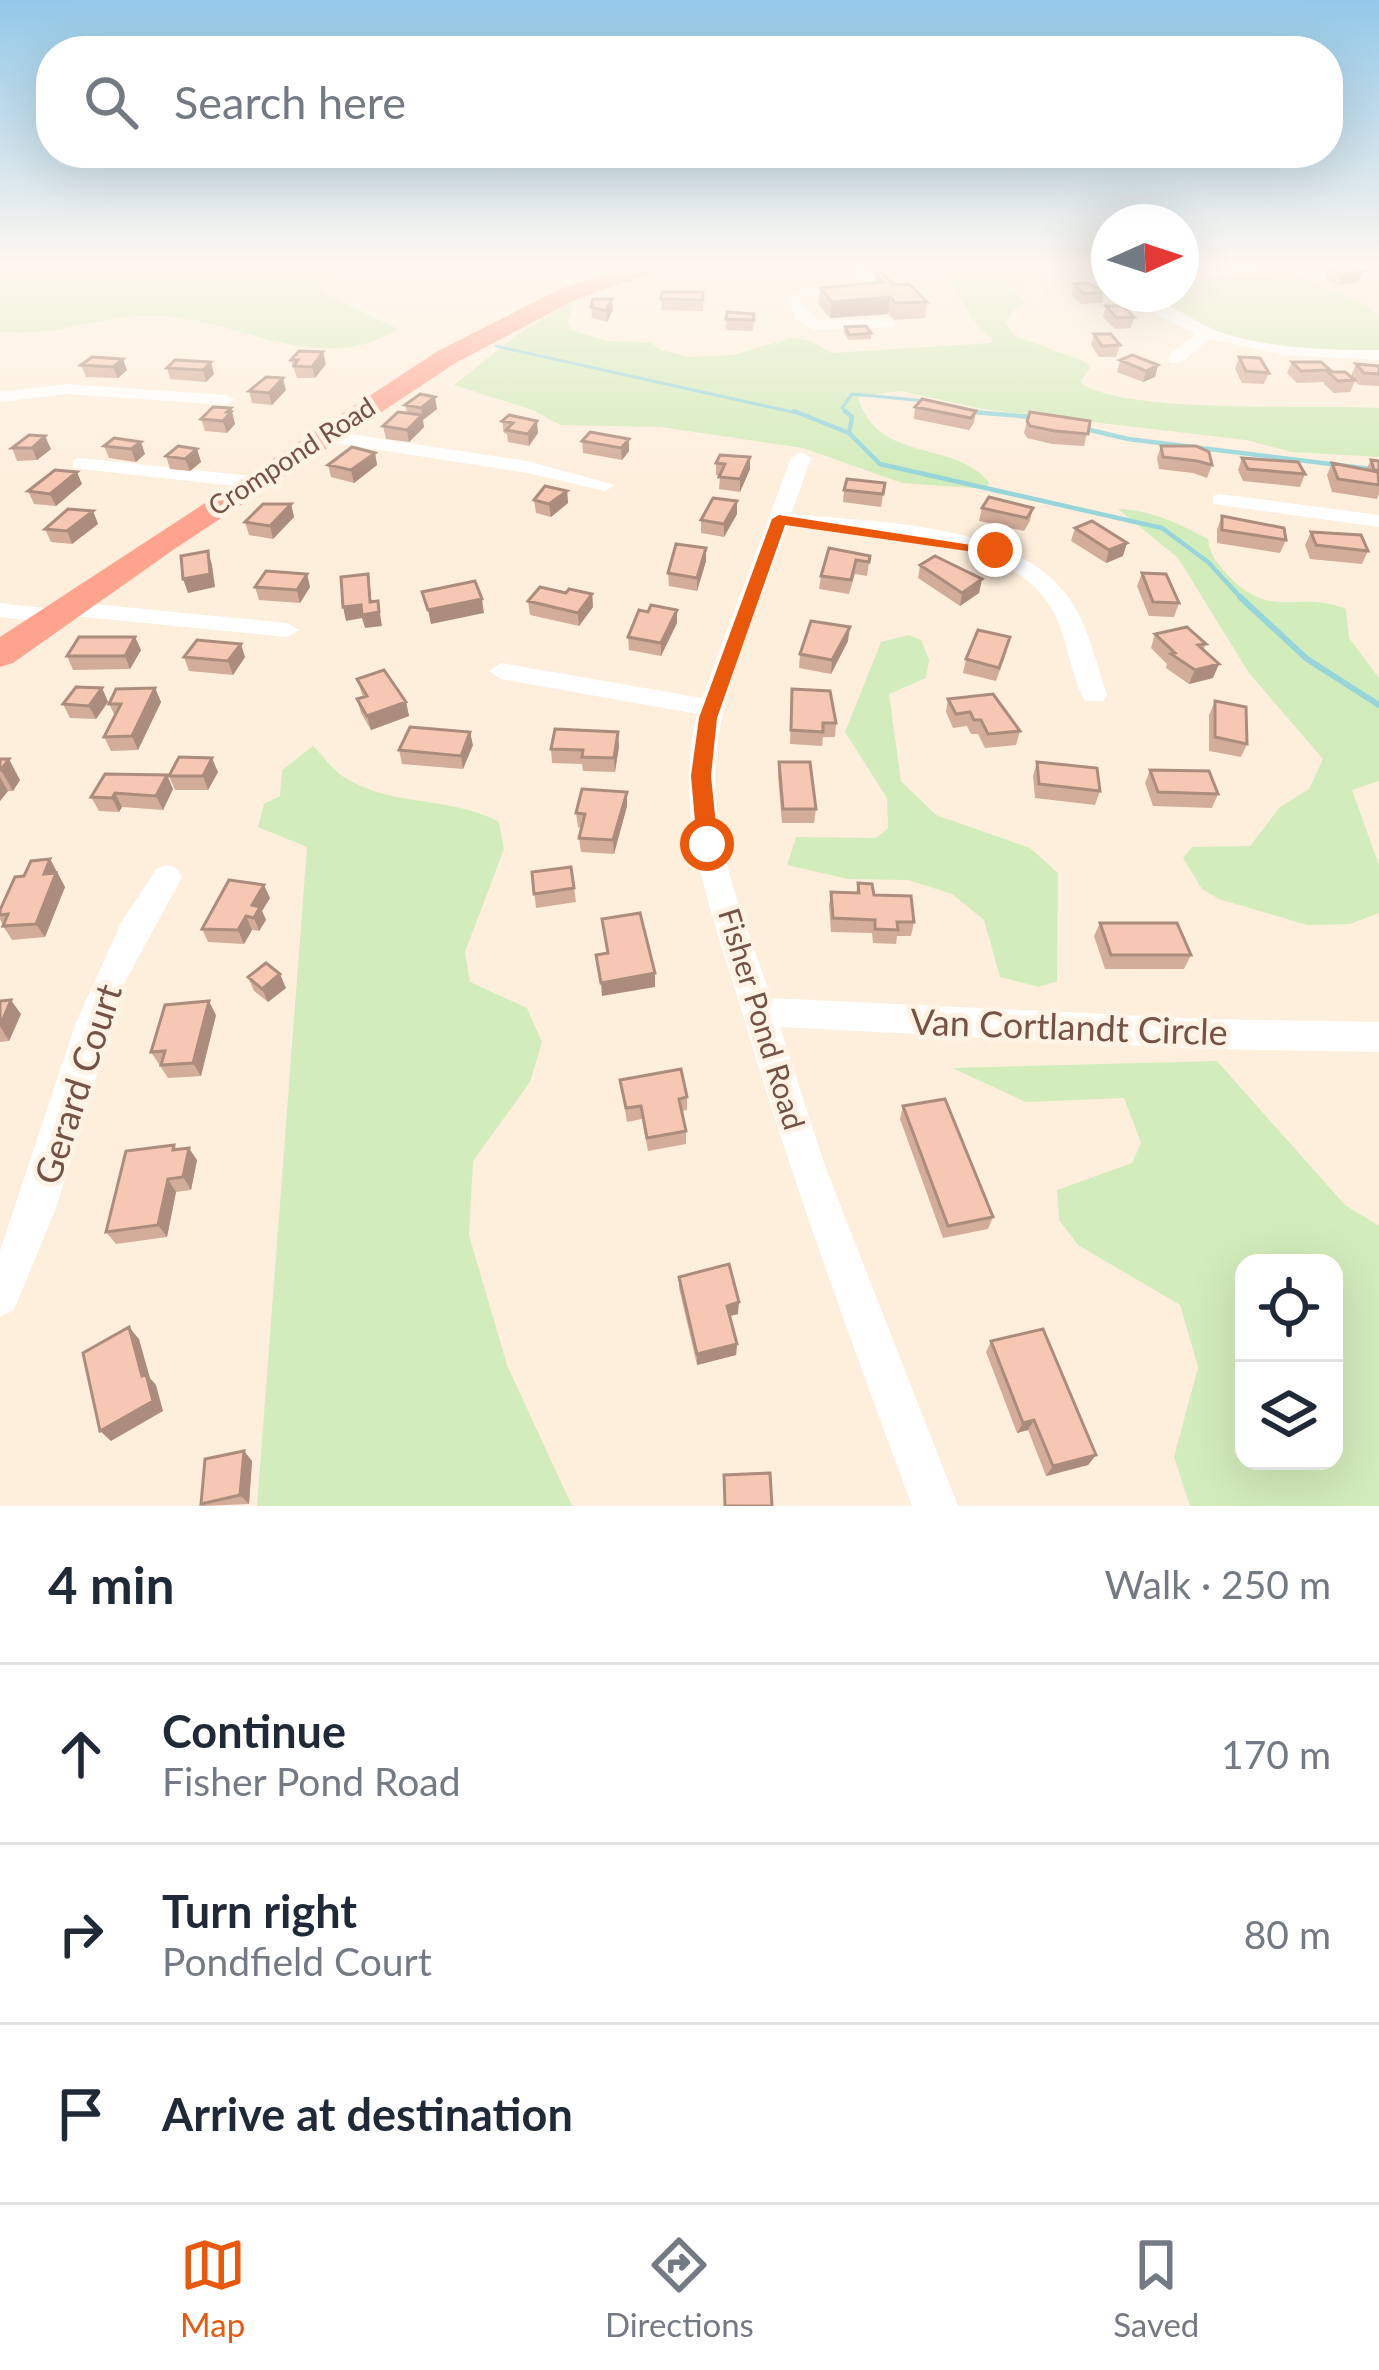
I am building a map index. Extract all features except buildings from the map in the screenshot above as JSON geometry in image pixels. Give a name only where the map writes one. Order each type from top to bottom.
[{"type":"highway","name":"Crompond Road","points":[[0,655],[252,482],[483,335]]},
{"type":"street","points":[[1175,359],[1205,335]]},
{"type":"street","points":[[1218,335],[1279,349],[1379,355]]},
{"type":"street","points":[[0,397],[66,389],[226,400]]},
{"type":"street","points":[[324,436],[527,467],[605,485]]},
{"type":"street","name":"Fisher Pond Road","points":[[801,458],[712,708],[701,776],[707,844],[806,1166],[935,1506]]},
{"type":"street","points":[[80,464],[252,482]]},
{"type":"street","points":[[1220,500],[1379,520]]},
{"type":"street","points":[[779,519],[944,540],[1018,560],[1062,604],[1094,695]]},
{"type":"street","points":[[0,610],[286,630]]},
{"type":"street","points":[[501,671],[712,708]]},
{"type":"street","name":"Gerard Court","points":[[0,1296],[34,1219],[109,984],[128,940],[167,877]]},
{"type":"street","name":"Van Cortlandt Circle","points":[[759,1012],[1204,1034],[1379,1036]]},
{"type":"green space","points":[[253,335],[384,335],[341,348]]},
{"type":"green space","points":[[516,335],[588,335],[606,341],[650,342],[689,357],[733,355],[792,338],[811,341],[831,353],[991,343],[988,335],[1014,335],[1086,362],[1090,368],[1080,382],[1135,399],[1222,406],[1379,408],[1379,457],[1292,452],[1246,440],[983,409],[900,391],[858,397],[868,418],[882,432],[956,460],[989,482],[986,489],[902,483],[803,448],[661,427],[560,425],[533,410],[454,385]]},
{"type":"green space","points":[[1228,335],[1379,335],[1379,351],[1288,346]]},
{"type":"green space","points":[[1118,509],[1153,515],[1208,539],[1221,568],[1256,596],[1346,609],[1349,638],[1379,678],[1379,781],[1352,790],[1379,865],[1379,913],[1350,924],[1307,925],[1219,899],[1202,889],[1183,858],[1192,847],[1250,846],[1280,807],[1309,789],[1323,759],[1249,673],[1178,558]]},
{"type":"green space","points":[[909,635],[921,640],[929,660],[926,678],[889,694],[901,781],[936,815],[1030,848],[1058,873],[1057,981],[1039,987],[1000,977],[984,920],[952,894],[908,880],[848,879],[787,865],[796,837],[876,838],[888,828],[887,798],[845,732],[881,642]]},
{"type":"green space","points":[[313,746],[338,772],[365,788],[462,808],[499,822],[504,849],[465,952],[470,982],[527,1008],[542,1042],[530,1082],[473,1161],[469,1235],[507,1365],[572,1506],[257,1506],[307,847],[258,827],[264,804],[280,796],[282,770]]},
{"type":"green space","points":[[1217,1061],[1345,1205],[1379,1226],[1379,1506],[1190,1506],[1174,1457],[1198,1367],[1180,1305],[1078,1245],[1059,1220],[1057,1190],[1132,1163],[1141,1143],[1124,1098],[1026,1102],[952,1068]]},
{"type":"waterway","points":[[496,346],[801,414]]},
{"type":"waterway","points":[[845,411],[842,408],[852,394],[926,401]]},
{"type":"waterway","points":[[794,411],[849,433]]},
{"type":"waterway","points":[[845,411],[852,417],[849,433]]},
{"type":"waterway","points":[[845,411],[848,414]]},
{"type":"waterway","points":[[994,414],[973,412],[1032,417]]},
{"type":"waterway","points":[[1086,429],[1128,439],[1379,470]]},
{"type":"waterway","points":[[849,433],[880,464],[1162,528],[1208,562],[1242,598]]},
{"type":"waterway","points":[[1242,598],[1307,659],[1379,705]]},
{"type":"route","points":[[707,844],[701,776],[708,718],[779,519],[995,550]]}]
